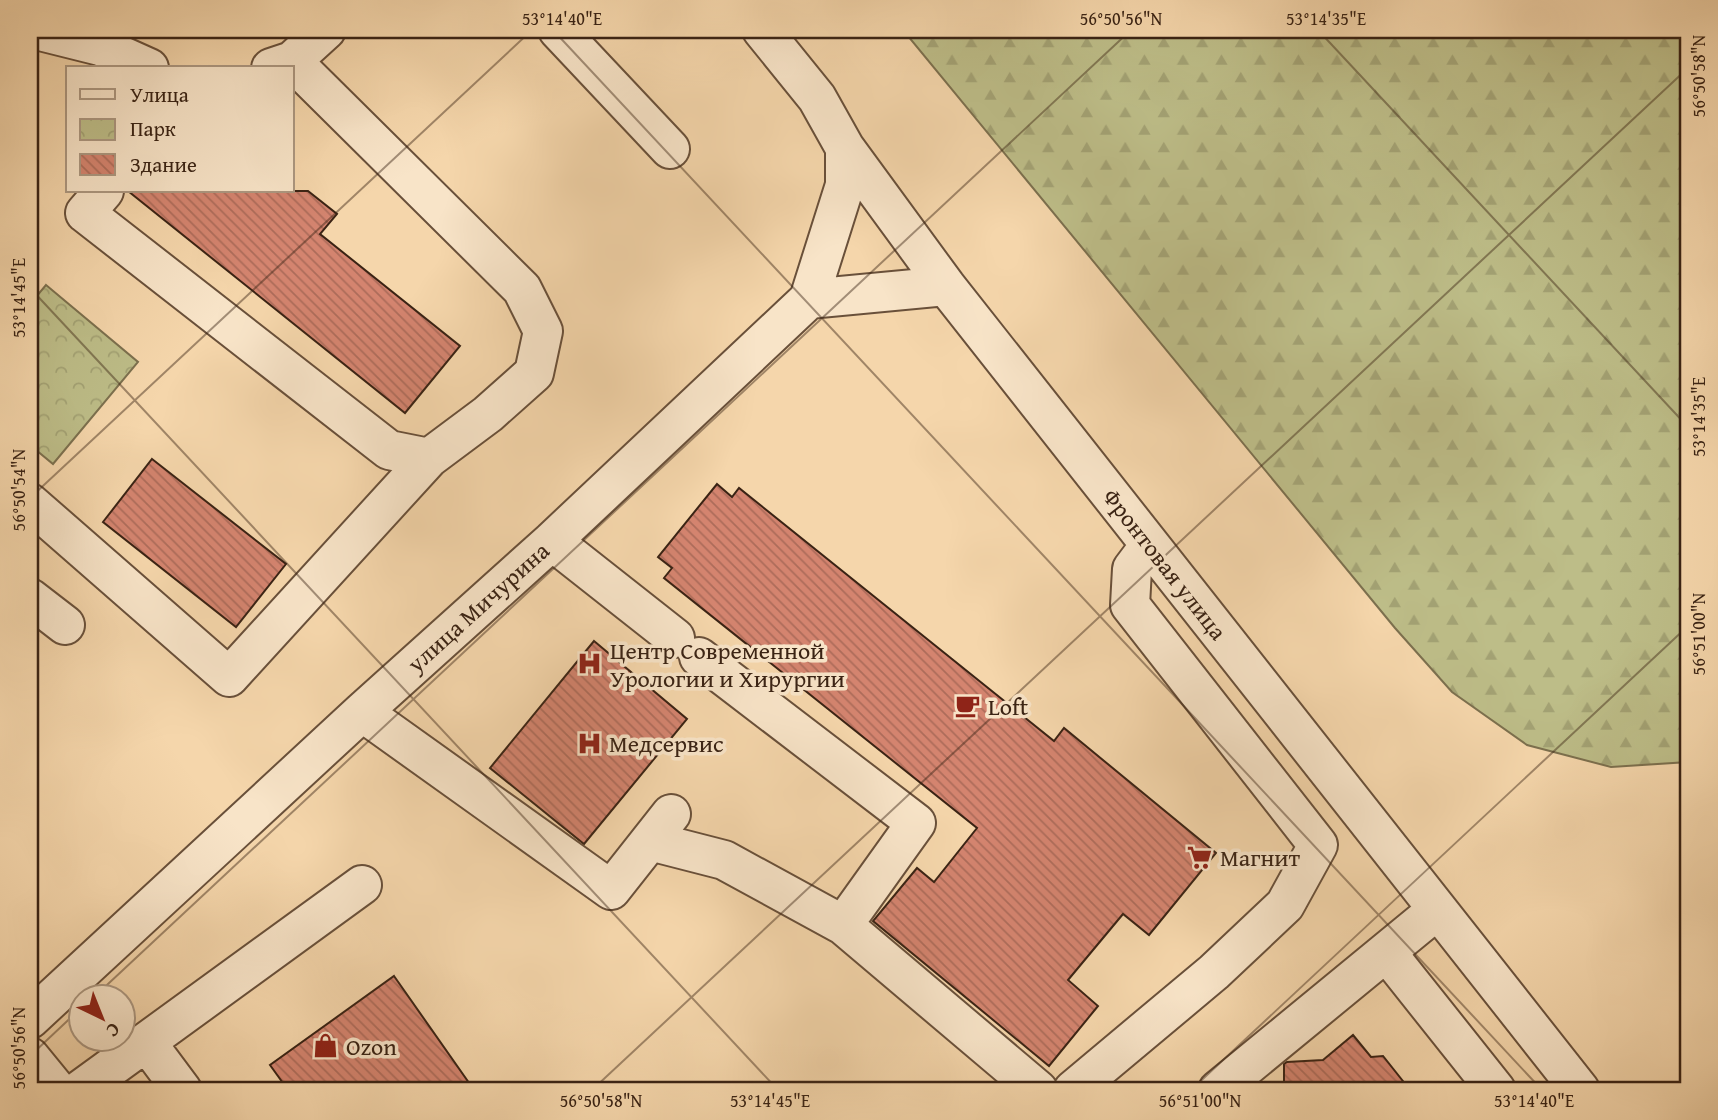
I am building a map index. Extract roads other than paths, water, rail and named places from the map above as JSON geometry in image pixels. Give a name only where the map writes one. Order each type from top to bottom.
[{"type":"street","points":[[30,33],[36,30],[100,46],[145,66]]},
{"type":"street","points":[[282,65],[326,30]]},
{"type":"street","points":[[558,30],[670,149]]},
{"type":"street","name":"Фронтовая улица","points":[[762,30],[817,98],[845,148],[946,286],[1580,1090]]},
{"type":"street","points":[[30,503],[229,677],[429,458],[488,414],[534,373],[543,331],[522,289],[294,76]]},
{"type":"street","name":"улица Мичурина","points":[[30,1020],[362,712],[552,541],[809,299],[845,185],[845,148]]},
{"type":"street","points":[[103,192],[85,213],[389,450],[429,458]]},
{"type":"street","points":[[809,299],[946,286]]},
{"type":"street","points":[[552,541],[687,648],[916,822],[843,925]]},
{"type":"street","points":[[1150,545],[1132,569],[1130,605],[1318,845]]},
{"type":"street","points":[[30,598],[65,625]]},
{"type":"street","points":[[362,712],[611,890],[660,828],[843,925],[1038,1090]]},
{"type":"street","points":[[1073,1090],[1214,972],[1284,905],[1318,845],[1360,812]]},
{"type":"street","points":[[80,1090],[362,885]]},
{"type":"street","points":[[1218,1090],[1437,910]]},
{"type":"street","points":[[1387,953],[1496,1090]]},
{"type":"street","points":[[147,1043],[182,1090]]},
{"type":"street","points":[[30,1057],[57,1090]]},
{"type":"place","name":"Центр Современной Урологии и Хирургии","points":[[590,664]]},
{"type":"place","name":"Loft","points":[[968,706]]},
{"type":"place","name":"Медсервис","points":[[589,743]]},
{"type":"place","name":"Магнит","points":[[1200,857]]},
{"type":"place","name":"Ozon","points":[[326,1046]]}]
